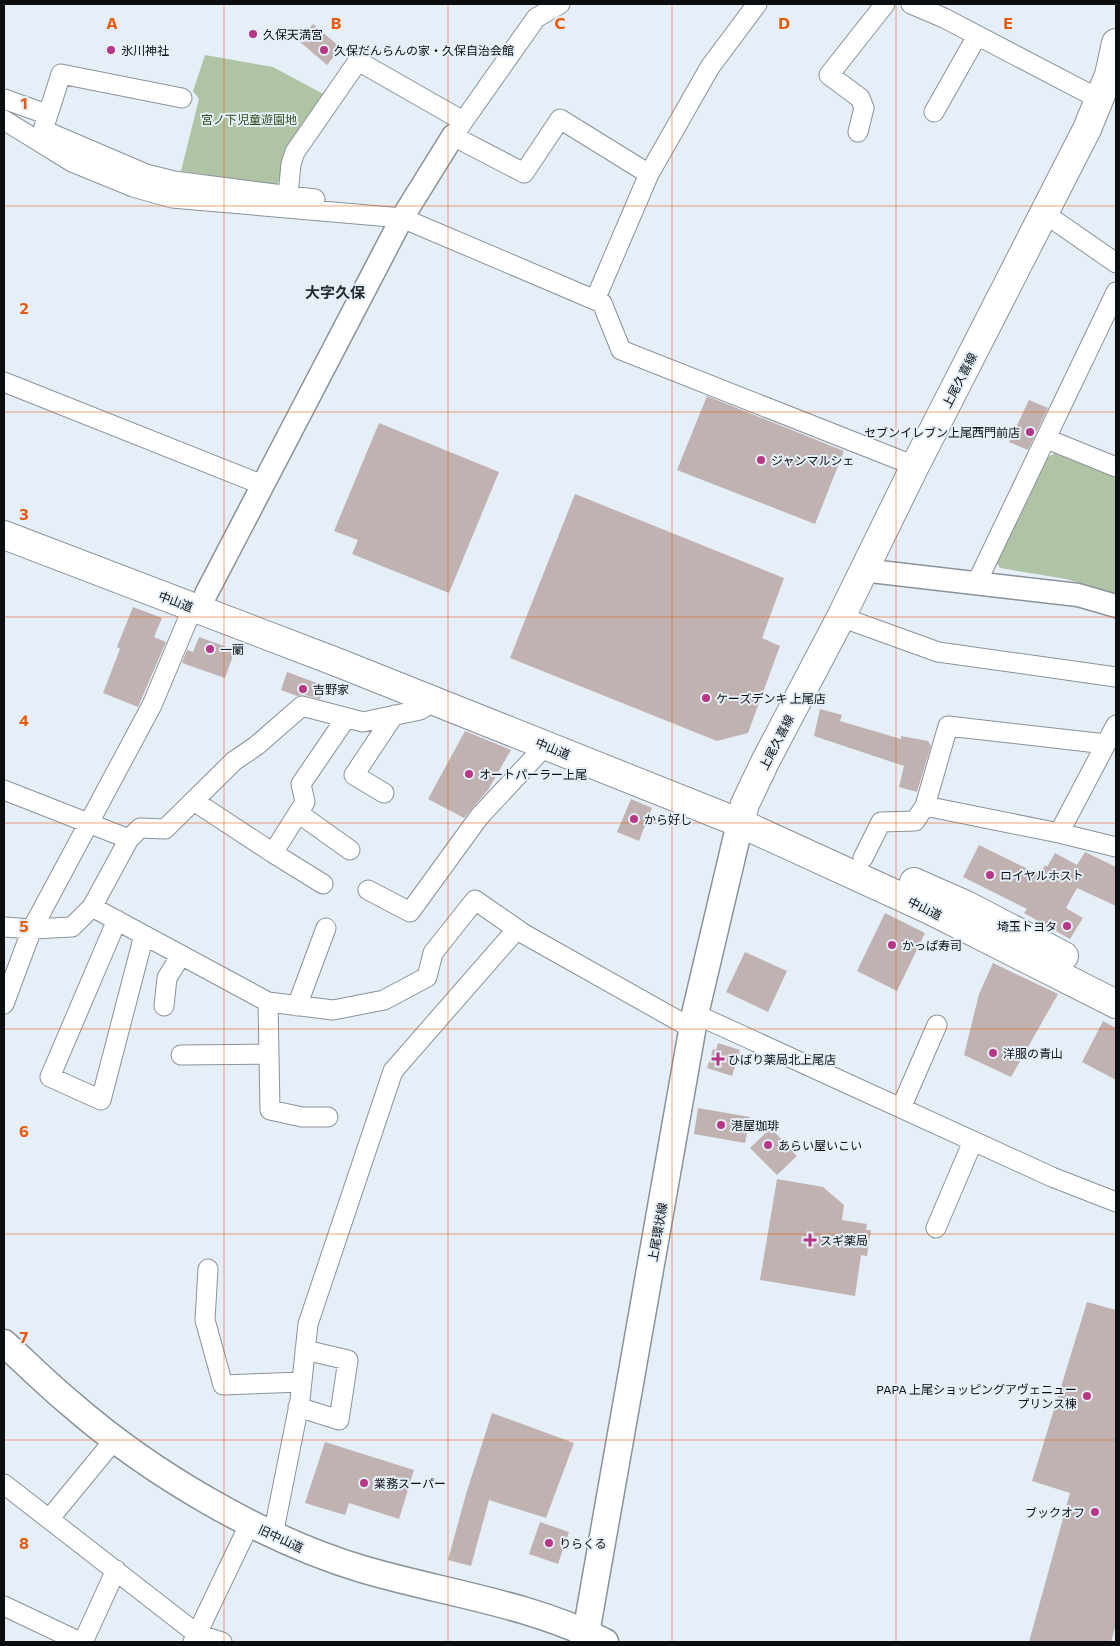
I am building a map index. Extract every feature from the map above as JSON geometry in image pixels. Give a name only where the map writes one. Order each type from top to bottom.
[{"type":"main road","name":"上尾久喜線","points":[[743,813],[915,466],[1087,129],[1109,75],[1116,48]]},
{"type":"main road","name":"中山道","points":[[4,517],[434,701],[546,745],[743,813],[1116,1004]]},
{"type":"main road","name":"中山道","points":[[4,535],[199,600],[743,813],[863,858],[966,905],[1116,984]]},
{"type":"main road","name":"上尾環状線","points":[[591,1639],[694,1021],[743,813]]},
{"type":"main road","name":"旧中山道","points":[[4,1343],[71,1405],[114,1440],[150,1465],[292,1545],[362,1569],[518,1609],[591,1639]]},
{"type":"street","points":[[595,300],[649,174],[710,67],[757,4]]},
{"type":"street","points":[[858,132],[864,108],[860,98],[828,75],[885,4]]},
{"type":"street","points":[[911,4],[948,11],[977,36],[1099,99]]},
{"type":"street","points":[[4,1004],[32,929],[152,705],[199,600],[263,486],[405,214],[458,128],[536,18],[547,7]]},
{"type":"street","points":[[934,112],[977,36]]},
{"type":"street","points":[[288,195],[291,164],[295,152],[358,61],[524,173],[560,119],[649,174]]},
{"type":"street","points":[[40,127],[60,74],[182,98]]},
{"type":"street","points":[[4,99],[40,127],[72,162],[133,187],[172,198],[405,214]]},
{"type":"street","points":[[4,120],[40,127],[146,174],[174,181],[288,195],[405,214],[602,302],[621,350],[915,466]]},
{"type":"street","points":[[1044,213],[1116,263]]},
{"type":"street","points":[[976,584],[1116,292]]},
{"type":"street","points":[[4,382],[263,486]]},
{"type":"street","points":[[1047,439],[1116,467]]},
{"type":"street","points":[[853,590],[939,578],[1078,595],[1116,606]]},
{"type":"street","points":[[853,590],[938,652],[1116,677]]},
{"type":"street","points":[[4,926],[32,929],[72,927],[92,907],[128,839],[140,828],[165,829],[234,761],[256,746],[302,706],[363,722],[420,710],[434,701]]},
{"type":"street","points":[[384,793],[354,774],[394,716]]},
{"type":"street","points":[[273,853],[305,802],[301,784],[346,718]]},
{"type":"street","points":[[1059,832],[1116,725]]},
{"type":"street","points":[[863,858],[881,822],[916,821],[925,806],[948,726],[1106,744]]},
{"type":"street","points":[[368,890],[410,912],[479,817],[546,745]]},
{"type":"street","points":[[4,790],[128,839]]},
{"type":"street","points":[[194,800],[323,884]]},
{"type":"street","points":[[925,806],[1059,832],[1116,847]]},
{"type":"street","points":[[298,813],[350,850]]},
{"type":"street","points":[[92,907],[268,1002],[332,1010],[384,1000],[427,977],[433,953],[475,900],[517,929],[694,1021],[901,1108],[1052,1177],[1116,1202]]},
{"type":"street","points":[[117,920],[50,1077],[101,1100],[144,935]]},
{"type":"street","points":[[297,1006],[326,928]]},
{"type":"street","points":[[273,1535],[298,1407],[308,1324],[393,1071],[517,929]]},
{"type":"street","points":[[164,1006],[167,978],[181,955]]},
{"type":"street","points":[[268,1002],[270,1110],[302,1117],[328,1117]]},
{"type":"street","points":[[901,1108],[937,1025]]},
{"type":"street","points":[[182,1055],[269,1054]]},
{"type":"street","points":[[936,1228],[973,1141]]},
{"type":"street","points":[[208,1269],[205,1320],[223,1386],[302,1382]]},
{"type":"street","points":[[298,1407],[338,1420],[348,1360],[305,1350]]},
{"type":"street","points":[[50,1518],[114,1440]]},
{"type":"street","points":[[4,1484],[116,1570],[195,1638],[222,1642]]},
{"type":"street","points":[[195,1638],[250,1523]]},
{"type":"street","points":[[83,1642],[116,1570]]},
{"type":"street","points":[[4,1606],[80,1642]]},
{"type":"green space","name":"宮ノ下児童遊園地","points":[[205,55],[273,67],[327,96],[288,154],[277,185],[181,171],[199,99],[193,91]]},
{"type":"green space","points":[[1055,453],[1116,477],[1116,594],[1066,579],[1000,568],[996,562],[1048,457]]},
{"type":"building","points":[[313,24],[341,48],[327,65],[299,41]]},
{"type":"building","name":"ジャンマルシェ","points":[[707,396],[844,451],[815,524],[677,470]]},
{"type":"building","points":[[1029,400],[1048,408],[1028,450],[1009,442]]},
{"type":"building","points":[[379,423],[499,472],[449,593],[352,554],[358,540],[334,531]]},
{"type":"building","points":[[575,494],[784,578],[762,638],[780,646],[748,733],[717,741],[510,658]]},
{"type":"building","points":[[133,607],[162,618],[154,637],[166,642],[138,707],[103,693],[120,649],[117,647]]},
{"type":"building","points":[[199,637],[235,650],[225,678],[182,663],[187,650],[193,652]]},
{"type":"building","points":[[287,672],[325,686],[320,699],[305,695],[297,696],[281,690]]},
{"type":"building","points":[[820,709],[842,715],[840,721],[901,739],[901,736],[928,741],[931,746],[917,792],[899,787],[904,766],[814,736]]},
{"type":"building","name":"オートパーラー上尾","points":[[465,731],[511,750],[488,790],[464,818],[428,799]]},
{"type":"building","points":[[631,799],[652,808],[639,841],[617,832]]},
{"type":"building","points":[[979,845],[1040,875],[1045,865],[1047,867],[1055,853],[1077,865],[1085,852],[1116,867],[1116,906],[1077,888],[1066,908],[1083,918],[1070,939],[1024,913],[1027,909],[963,877]]},
{"type":"building","points":[[885,913],[925,933],[897,991],[857,971]]},
{"type":"building","points":[[745,952],[787,971],[768,1012],[726,992]]},
{"type":"building","points":[[993,963],[1058,994],[1011,1077],[964,1055],[979,994]]},
{"type":"building","points":[[1103,1021],[1116,1028],[1116,1080],[1082,1062]]},
{"type":"building","points":[[718,1043],[740,1050],[732,1076],[707,1068],[713,1049],[716,1050]]},
{"type":"building","points":[[698,1108],[750,1117],[745,1143],[694,1134]]},
{"type":"building","points":[[771,1128],[797,1156],[777,1175],[750,1148]]},
{"type":"building","points":[[777,1179],[823,1187],[844,1205],[842,1220],[867,1224],[866,1230],[871,1230],[867,1256],[861,1255],[855,1296],[760,1280]]},
{"type":"building","name":"PAPA 上尾ショッピングアヴェニュー プリンス棟","points":[[1087,1302],[1116,1310],[1116,1624],[1111,1642],[1029,1642],[1070,1493],[1032,1481]]},
{"type":"building","points":[[492,1413],[574,1443],[546,1518],[489,1500],[471,1566],[448,1560],[466,1494]]},
{"type":"building","points":[[325,1442],[414,1470],[399,1519],[349,1503],[345,1515],[305,1503]]},
{"type":"building","points":[[540,1522],[569,1532],[558,1564],[529,1554]]},
{"type":"place","name":"久保天満宮","points":[[253,34]]},
{"type":"place","name":"氷川神社","points":[[111,50]]},
{"type":"place","name":"久保だんらんの家・久保自治会館","points":[[324,50]]},
{"type":"place","name":"セブンイレブン上尾西門前店","points":[[1030,432]]},
{"type":"place","name":"ジャンマルシェ","points":[[761,460]]},
{"type":"place","name":"一蘭","points":[[210,649]]},
{"type":"place","name":"吉野家","points":[[303,689]]},
{"type":"place","name":"ケーズデンキ 上尾店","points":[[706,698]]},
{"type":"place","name":"オートパーラー上尾","points":[[469,774]]},
{"type":"place","name":"から好し","points":[[634,819]]},
{"type":"place","name":"ロイヤルホスト","points":[[990,875]]},
{"type":"place","name":"埼玉トヨタ","points":[[1067,926]]},
{"type":"place","name":"かっぱ寿司","points":[[892,945]]},
{"type":"place","name":"洋服の青山","points":[[993,1053]]},
{"type":"place","name":"ひばり薬局北上尾店","points":[[718,1059]]},
{"type":"place","name":"港屋珈琲","points":[[721,1125]]},
{"type":"place","name":"あらい屋いこい","points":[[768,1145]]},
{"type":"place","name":"スギ薬局","points":[[810,1240]]},
{"type":"place","name":"PAPA 上尾ショッピングアヴェニュー プリンス棟","points":[[1087,1396]]},
{"type":"place","name":"業務スーパー","points":[[364,1483]]},
{"type":"place","name":"ブックオフ","points":[[1095,1512]]},
{"type":"place","name":"りらくる","points":[[549,1543]]},
{"type":"district","name":"大字久保","points":[[335,292]]}]
